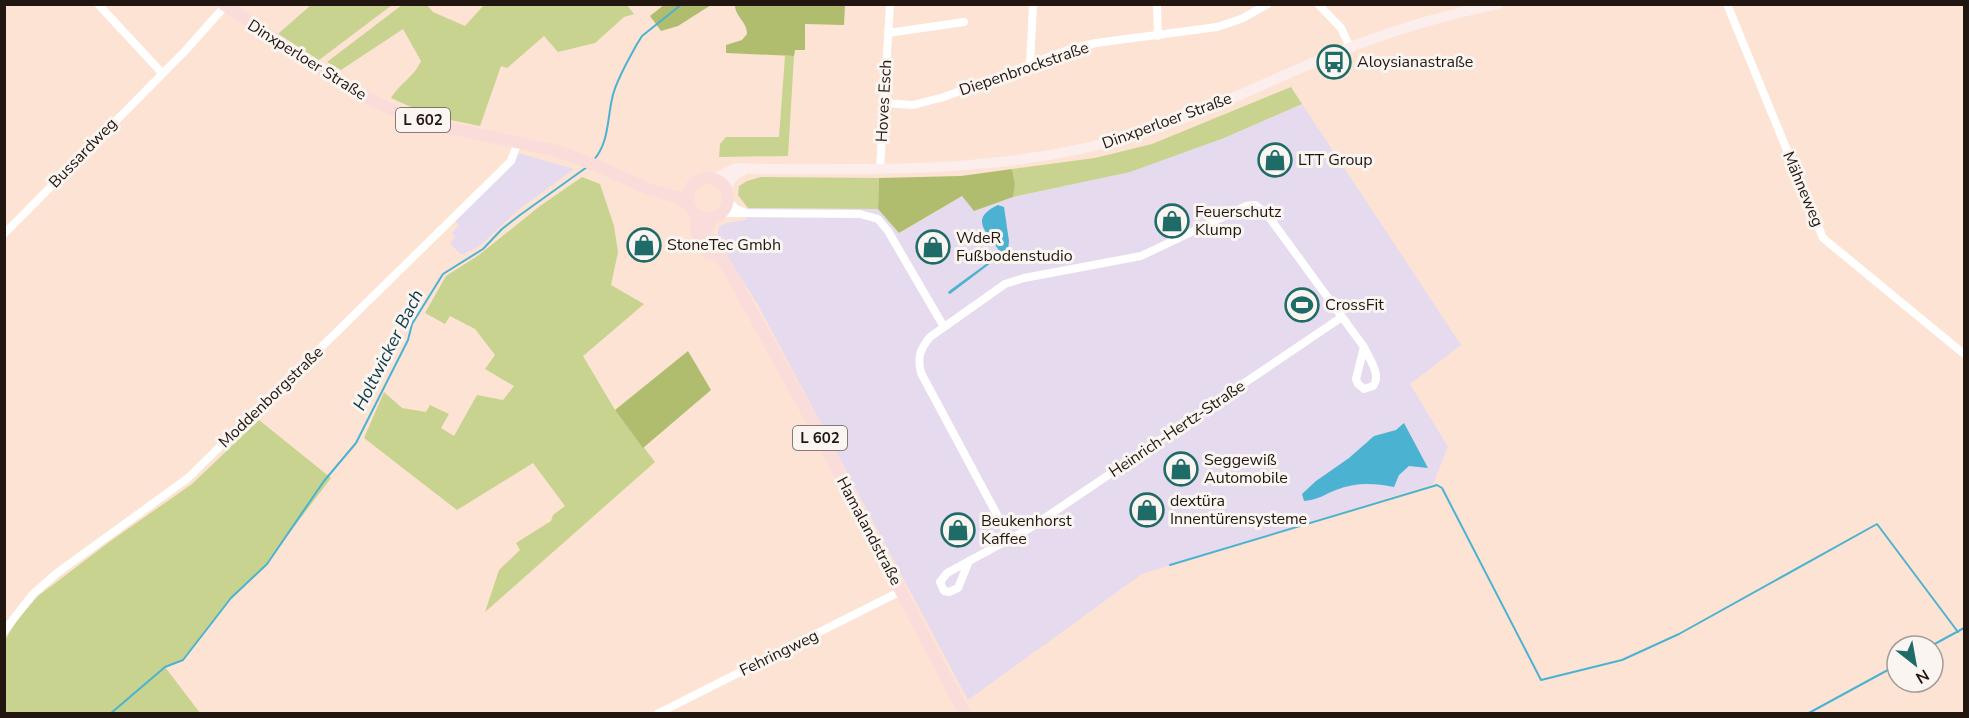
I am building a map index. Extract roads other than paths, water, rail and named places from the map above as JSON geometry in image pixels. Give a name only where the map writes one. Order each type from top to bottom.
[{"type":"main road","name":"Dinxperloer Straße","points":[[713,179],[736,168],[880,169],[1006,163],[1095,147],[1148,131],[1206,109],[1350,47],[1426,21],[1498,4]]},
{"type":"main road","name":"Dinxperloer Straße","points":[[224,5],[315,68],[373,102],[399,113],[450,128],[518,142],[584,160],[650,190],[676,198],[692,210]]},
{"type":"main road","points":[[692,210],[703,218],[722,206],[731,178],[748,169]]},
{"type":"main road","name":"L 602","points":[[692,210],[687,200],[690,188],[703,179],[713,179]]},
{"type":"main road","points":[[713,179],[719,181],[722,206]]},
{"type":"main road","name":"Dinxperloer Straße","points":[[635,183],[684,190],[690,188]]},
{"type":"main road","name":"Hamalandstraße","points":[[722,206],[707,229],[708,240],[729,270],[806,410],[965,714]]},
{"type":"main road","name":"Hamalandstraße","points":[[692,210],[699,240],[724,274],[737,287]]},
{"type":"street","points":[[98,4],[162,73]]},
{"type":"street","name":"Hoves Esch","points":[[880,169],[890,4]]},
{"type":"street","points":[[1030,65],[1034,4]]},
{"type":"street","points":[[1157,4],[1158,36]]},
{"type":"street","name":"Diepenbrockstraße","points":[[883,103],[913,105],[944,97],[1068,50],[1096,43],[1217,27],[1241,19],[1268,4]]},
{"type":"street","points":[[1318,4],[1341,28],[1350,47]]},
{"type":"street","name":"Mähneweg","points":[[1727,4],[1823,238],[1965,354]]},
{"type":"street","name":"Bussardweg","points":[[4,234],[162,73],[224,5]]},
{"type":"street","points":[[888,33],[964,22]]},
{"type":"street","name":"Moddenborgstraße","points":[[4,631],[33,594],[57,573],[188,478],[511,160],[518,142]]},
{"type":"street","points":[[722,206],[748,214]]},
{"type":"street","points":[[722,206],[748,214],[860,214],[878,219],[888,231],[944,327]]},
{"type":"street","points":[[1010,539],[921,373],[918,360],[923,345],[944,327],[1005,284],[1024,278],[1141,256],[1246,206],[1259,206],[1364,347],[1377,379],[1373,386],[1364,389],[1356,379],[1364,347]]},
{"type":"street","name":"Heinrich-Hertz-Straße","points":[[969,561],[1030,528],[1067,504],[1342,317]]},
{"type":"street","name":"Fehringweg","points":[[657,714],[901,591]]},
{"type":"water","points":[[998,205],[1004,207],[1009,241],[1008,250],[950,294],[948,293],[1000,252],[986,232],[982,221],[989,210]]},
{"type":"water","points":[[1404,423],[1428,468],[1409,466],[1399,475],[1394,487],[1357,484],[1304,501],[1302,494],[1316,481],[1349,458],[1374,436],[1396,430]]},
{"type":"waterway","name":"Holtwicker Bach","points":[[593,161],[605,139],[616,85],[637,44],[642,36],[682,4]]},
{"type":"waterway","name":"Holtwicker Bach","points":[[110,714],[165,667],[183,660],[231,598],[267,564],[324,481],[356,443],[408,340],[412,324],[443,274],[483,249],[502,229],[587,167]]},
{"type":"waterway","points":[[1170,565],[1437,485],[1442,488],[1541,680],[1622,660],[1679,634],[1877,524],[1958,632]]},
{"type":"waterway","points":[[1945,638],[1964,628]]},
{"type":"waterway","points":[[1807,714],[1885,672]]},
{"type":"place","name":"Aloysianastraße","points":[[1334,62]]},
{"type":"place","name":"LTT Group","points":[[1275,160]]},
{"type":"place","name":"Feuerschutz Klump","points":[[1172,221]]},
{"type":"place","name":"StoneTec Gmbh","points":[[644,245]]},
{"type":"place","name":"WdeR Fußbodenstudio","points":[[933,247]]},
{"type":"place","name":"CrossFit","points":[[1302,305]]},
{"type":"place","name":"Seggewiß Automobile","points":[[1181,469]]},
{"type":"place","name":"dextüra Innentürensysteme","points":[[1147,510]]},
{"type":"place","name":"Beukenhorst Kaffee","points":[[958,530]]}]
